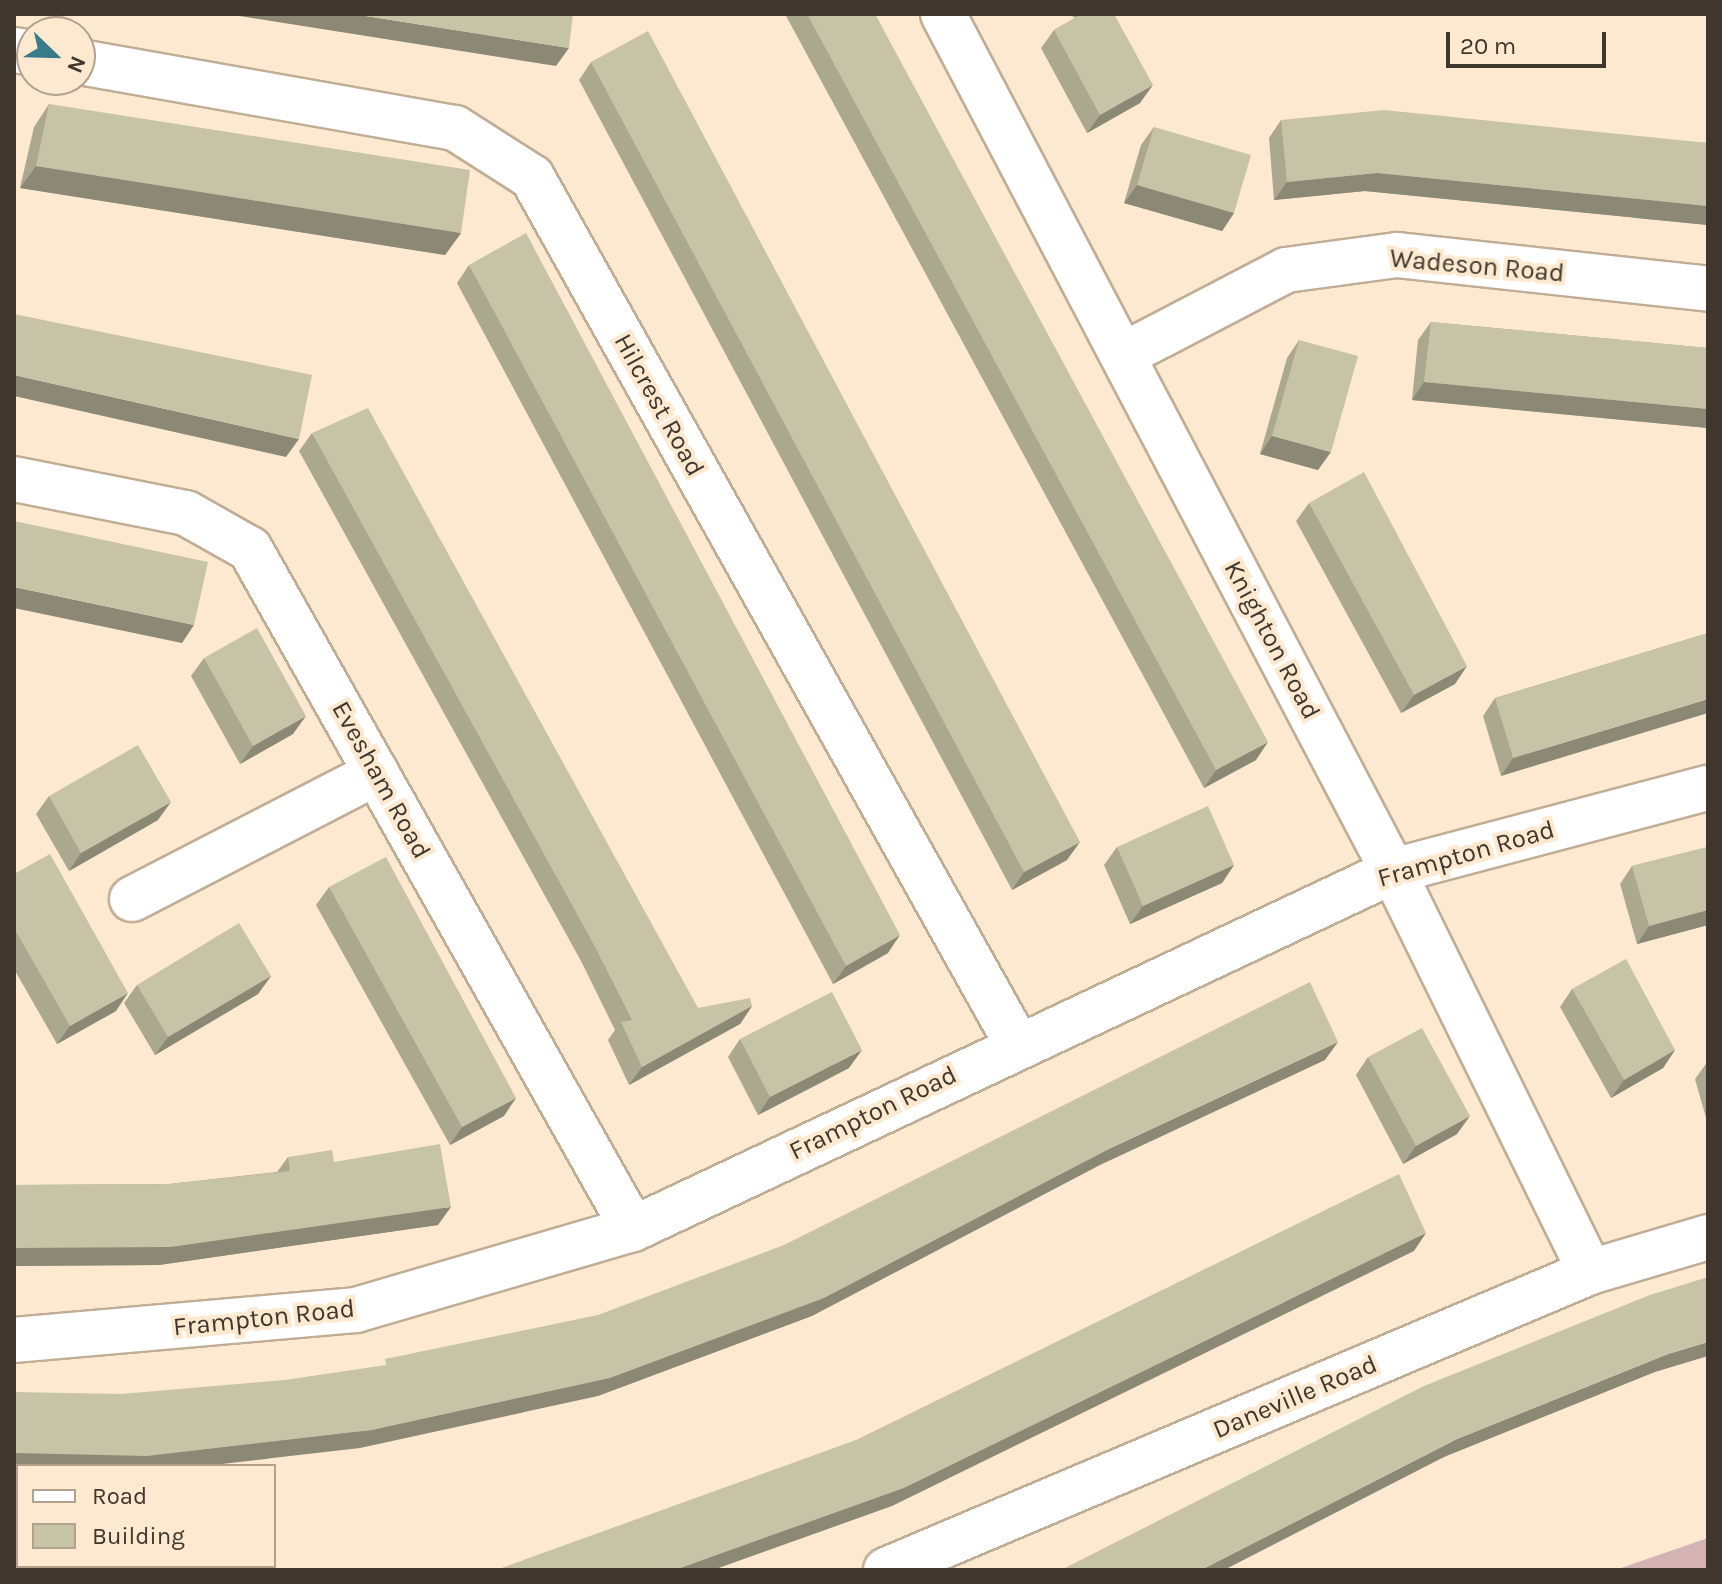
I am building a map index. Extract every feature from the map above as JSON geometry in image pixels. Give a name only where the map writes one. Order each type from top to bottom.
[{"type":"street","name":"Knighton Road","points":[[943,14],[1393,871],[1590,1272]]},
{"type":"street","name":"Hilcrest Road","points":[[96,65],[455,128],[532,177],[1017,1044]]},
{"type":"street","name":"Wadeson Road","points":[[1123,355],[1286,270],[1397,255],[1708,289]]},
{"type":"street","name":"Evesham Road","points":[[14,479],[186,513],[250,549],[633,1229]]},
{"type":"street","points":[[132,899],[376,773]]},
{"type":"street","name":"Frampton Road","points":[[14,1340],[356,1310],[633,1229],[1017,1044],[1393,871],[1708,788]]},
{"type":"street","name":"Daneville Road","points":[[886,1570],[1590,1272],[1708,1237]]},
{"type":"shaded area","points":[[1708,1538],[1708,1570],[1615,1570]]},
{"type":"building","points":[[353,14],[573,14],[569,48]]},
{"type":"building","points":[[807,14],[875,14],[1268,742],[1216,770]]},
{"type":"building","points":[[1082,14],[1114,14],[1153,85],[1100,115],[1054,30]]},
{"type":"building","points":[[648,31],[1080,842],[1024,872],[591,62]]},
{"type":"building","points":[[49,104],[470,170],[461,233],[36,166]]},
{"type":"building","points":[[1384,110],[1708,143],[1708,206],[1377,173],[1287,182],[1281,120]]},
{"type":"building","points":[[1154,127],[1251,155],[1234,213],[1137,185]]},
{"type":"building","points":[[526,233],[900,935],[846,966],[469,265]]},
{"type":"building","points":[[14,314],[312,375],[299,439],[14,375]]},
{"type":"building","points":[[1431,322],[1708,348],[1708,409],[1424,382]]},
{"type":"building","points":[[1299,340],[1358,356],[1331,452],[1272,436]]},
{"type":"building","points":[[368,408],[698,1008],[750,998],[752,1006],[642,1067],[621,1022],[632,1020],[593,943],[312,433]]},
{"type":"building","points":[[1364,472],[1467,666],[1414,695],[1309,503]]},
{"type":"building","points":[[14,521],[208,562],[194,625],[14,587]]},
{"type":"building","points":[[257,628],[306,716],[253,746],[204,658]]},
{"type":"building","points":[[1708,633],[1708,699],[1513,758],[1495,698]]},
{"type":"building","points":[[138,745],[171,802],[81,853],[49,796]]},
{"type":"building","points":[[1208,806],[1234,865],[1143,906],[1117,847]]},
{"type":"building","points":[[1708,847],[1708,910],[1649,926],[1632,866]]},
{"type":"building","points":[[50,854],[128,993],[70,1026],[14,928],[14,874]]},
{"type":"building","points":[[386,857],[516,1098],[462,1127],[329,887]]},
{"type":"building","points":[[239,923],[271,976],[168,1037],[137,985]]},
{"type":"building","points":[[1626,959],[1675,1050],[1624,1080],[1572,989]]},
{"type":"building","points":[[1310,982],[1338,1042],[1113,1147],[824,1298],[610,1378],[372,1430],[147,1456],[14,1453],[14,1392],[121,1394],[285,1380],[386,1365],[385,1359],[598,1315],[784,1245]]},
{"type":"building","points":[[832,992],[862,1050],[770,1097],[740,1039]]},
{"type":"building","points":[[1422,1028],[1470,1116],[1416,1146],[1368,1057]]},
{"type":"building","points":[[440,1144],[451,1207],[171,1247],[14,1248],[14,1185],[169,1184],[290,1171],[288,1157],[332,1150],[334,1162]]},
{"type":"building","points":[[1399,1174],[1426,1233],[904,1488],[675,1570],[496,1570],[856,1440]]},
{"type":"building","points":[[1708,1277],[1708,1342],[1668,1354],[1457,1439],[1201,1570],[1061,1570],[1424,1386],[1650,1295]]}]
